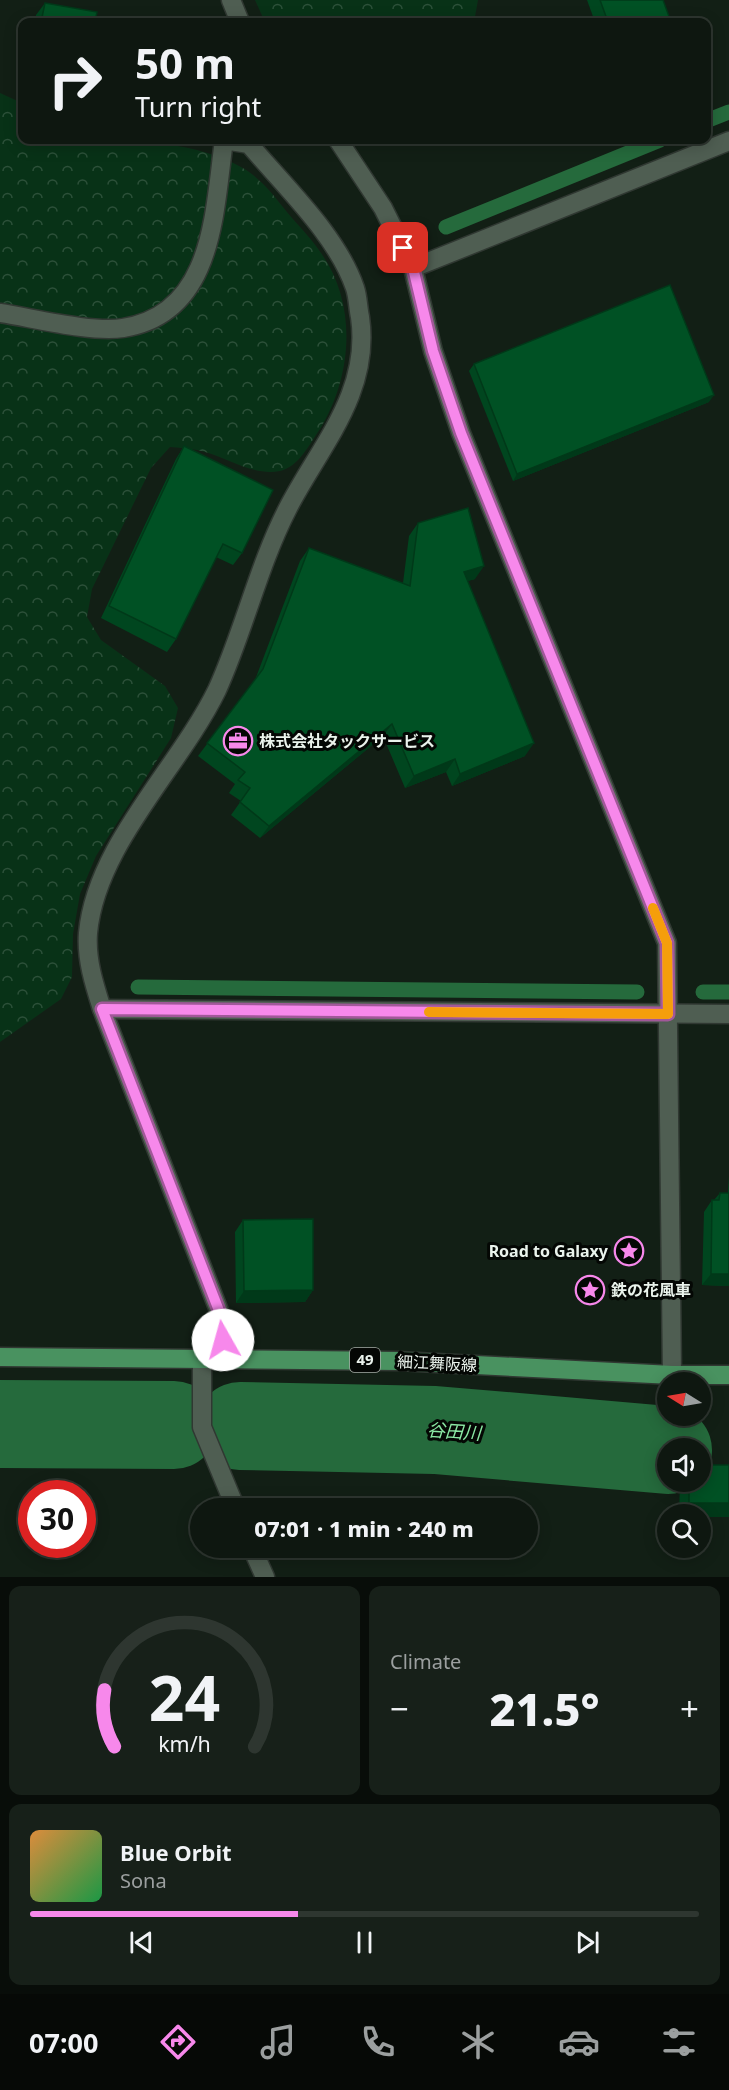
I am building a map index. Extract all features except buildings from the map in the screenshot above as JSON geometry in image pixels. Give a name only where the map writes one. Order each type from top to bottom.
[{"type":"main road","name":"細江舞阪線","points":[[0,1357],[398,1361],[657,1374]]},
{"type":"main road","name":"細江舞阪線","points":[[711,1375],[729,1375]]},
{"type":"street","points":[[231,0],[238,18]]},
{"type":"street","points":[[413,268],[729,141]]},
{"type":"street","points":[[0,313],[91,327],[121,329],[150,321],[181,298],[202,266],[212,229],[223,144]]},
{"type":"street","points":[[222,1359],[223,1321],[102,1009],[90,963],[88,935],[94,898],[109,862],[216,691],[278,530],[299,488],[338,426],[357,383],[362,336],[356,289],[336,246],[249,144]]},
{"type":"street","points":[[341,144],[383,208],[413,268],[433,351],[461,433],[667,943],[672,1372]]},
{"type":"street","points":[[102,1009],[729,1014]]},
{"type":"street","points":[[202,1359],[202,1427],[231,1498]]},
{"type":"street","points":[[256,1558],[264,1577]]},
{"type":"green space","points":[[255,0],[478,0],[475,18],[263,18]]},
{"type":"green space","points":[[0,93],[18,101],[18,144],[164,144],[218,156],[256,177],[311,240],[333,273],[341,295],[346,341],[339,387],[331,409],[308,447],[287,469],[259,471],[207,453],[170,447],[151,468],[92,589],[87,617],[101,640],[165,686],[178,708],[171,738],[96,856],[80,894],[73,934],[72,977],[61,999],[0,1042]]},
{"type":"waterway","points":[[711,119],[729,112]]},
{"type":"waterway","points":[[446,227],[650,144]]},
{"type":"waterway","points":[[138,987],[637,992]]},
{"type":"waterway","points":[[703,992],[729,992]]},
{"type":"waterway","name":"谷田川","points":[[0,1424],[174,1425]]},
{"type":"waterway","name":"谷田川","points":[[240,1426],[435,1430],[657,1449]]},
{"type":"slow traffic","points":[[429,1012],[668,1014],[667,943],[653,908]]},
{"type":"place","name":"株式会社タックサービス","points":[[238,741]]},
{"type":"place","name":"Road to Galaxy","points":[[629,1251]]},
{"type":"place","name":"鉄の花風車","points":[[590,1290]]},
{"type":"route","points":[[223,1340],[223,1321],[102,1009],[668,1014],[667,943],[461,433],[433,351],[413,268],[403,248]]}]
